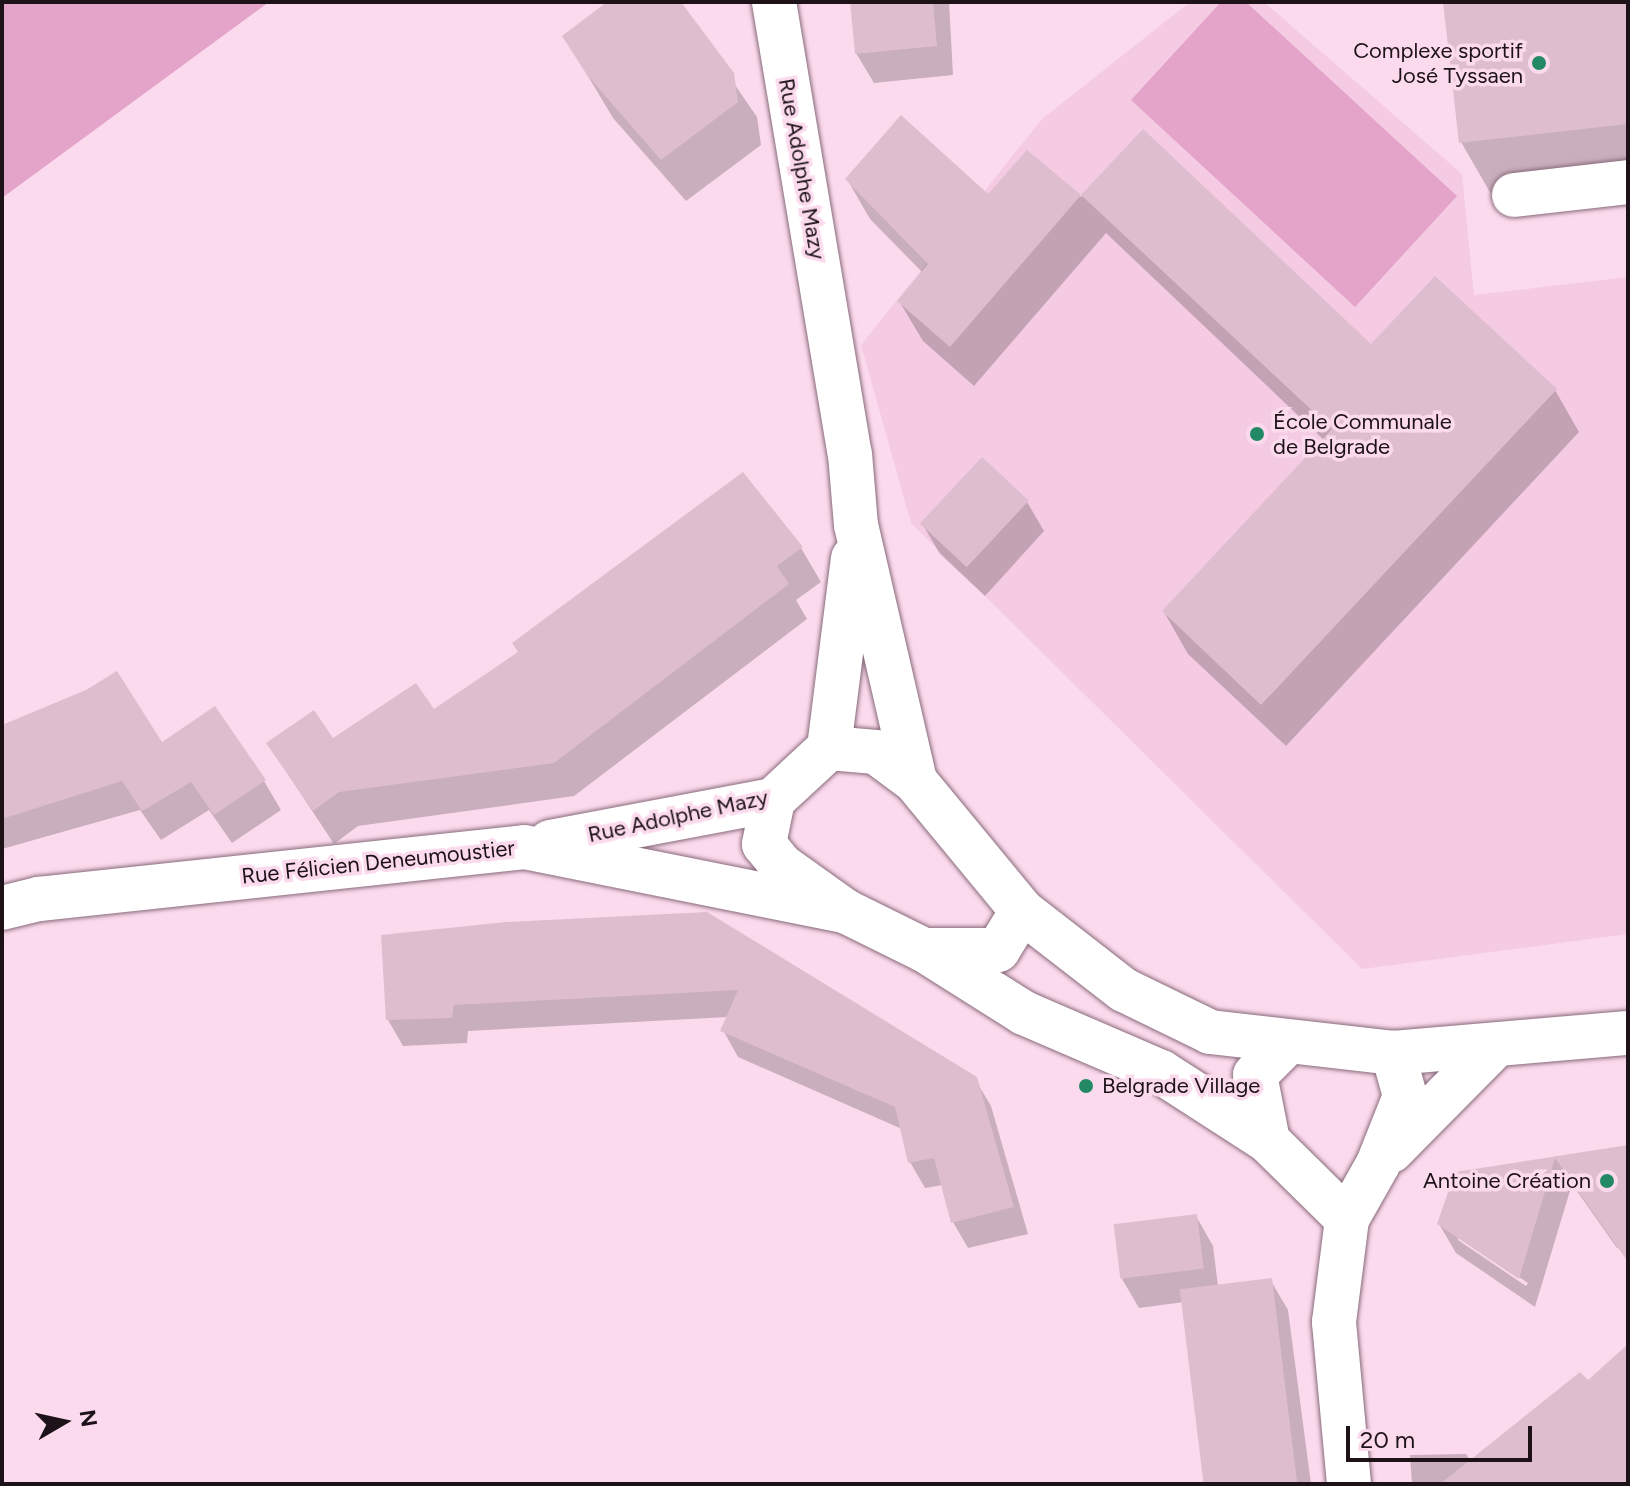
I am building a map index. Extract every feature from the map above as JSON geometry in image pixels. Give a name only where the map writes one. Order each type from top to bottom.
[{"type":"street","name":"Rue Adolphe Mazy","points":[[774,2],[850,454],[856,525],[915,781]]},
{"type":"street","points":[[1514,195],[1628,182]]},
{"type":"street","name":"Rue Adolphe Mazy","points":[[524,847],[773,800],[829,748],[856,525]]},
{"type":"street","points":[[829,748],[876,752],[915,781],[1022,911],[1124,990],[1210,1032],[1393,1053],[1628,1033]]},
{"type":"street","name":"Rue Félicien Deneumoustier","points":[[773,800],[764,844],[782,866],[845,911],[924,950],[998,950],[1022,911]]},
{"type":"street","name":"Rue Félicien Deneumoustier","points":[[2,908],[39,899],[524,847],[845,911]]},
{"type":"street","points":[[924,950],[1024,1013],[1161,1072],[1268,1141],[1347,1219]]},
{"type":"street","points":[[1268,1141],[1255,1075],[1288,1042]]},
{"type":"street","points":[[1378,1164],[1495,1046]]},
{"type":"street","points":[[1349,1484],[1334,1322],[1347,1219],[1378,1164],[1405,1096],[1393,1053]]},
{"type":"shaded area","points":[[2,2],[269,2],[2,198]]},
{"type":"shaded area","name":"École Communale de Belgrade","points":[[1190,2],[1264,2],[1462,174],[1474,295],[1628,277],[1628,934],[1362,969],[911,523],[861,345],[1042,119]]},
{"type":"shaded area","points":[[1221,2],[1246,2],[1457,196],[1355,307],[1131,100]]},
{"type":"building","points":[[607,2],[681,2],[734,73],[738,102],[661,160],[587,75],[562,36]]},
{"type":"building","points":[[850,2],[933,2],[937,46],[855,54]]},
{"type":"building","name":"Complexe sportif José Tyssaen","points":[[1443,2],[1628,2],[1628,124],[1459,143]]},
{"type":"building","points":[[901,115],[988,194],[1027,150],[1081,195],[950,347],[897,301],[928,264],[845,179]]},
{"type":"building","points":[[1143,129],[1371,344],[1435,276],[1557,389],[1261,705],[1162,611],[1332,429],[1081,195]]},
{"type":"building","points":[[982,457],[1029,501],[967,567],[920,524]]},
{"type":"building","points":[[743,472],[803,547],[777,566],[789,584],[554,763],[339,792],[313,811],[266,743],[314,710],[333,738],[416,683],[434,709],[518,652],[512,643]]},
{"type":"building","points":[[117,671],[162,742],[215,706],[266,780],[214,815],[191,782],[142,811],[122,781],[2,819],[2,725],[86,690]]},
{"type":"building","points":[[707,912],[977,1077],[1014,1207],[951,1223],[934,1158],[908,1163],[895,1107],[720,1031],[738,990],[454,1005],[452,1018],[386,1020],[381,935],[506,922]]},
{"type":"building","points":[[1628,1145],[1628,1262],[1555,1158],[1519,1279],[1437,1224],[1455,1172]]},
{"type":"building","points":[[1197,1214],[1204,1269],[1120,1279],[1114,1224]]},
{"type":"building","points":[[1272,1278],[1297,1484],[1204,1484],[1180,1289]]},
{"type":"building","points":[[1628,1344],[1628,1484],[1440,1484],[1580,1372],[1588,1380]]},
{"type":"place","name":"Complexe sportif José Tyssaen","points":[[1539,63]]},
{"type":"place","name":"École Communale de Belgrade","points":[[1257,434]]},
{"type":"place","name":"Belgrade Village","points":[[1086,1086]]},
{"type":"place","name":"Antoine Création","points":[[1607,1181]]}]
